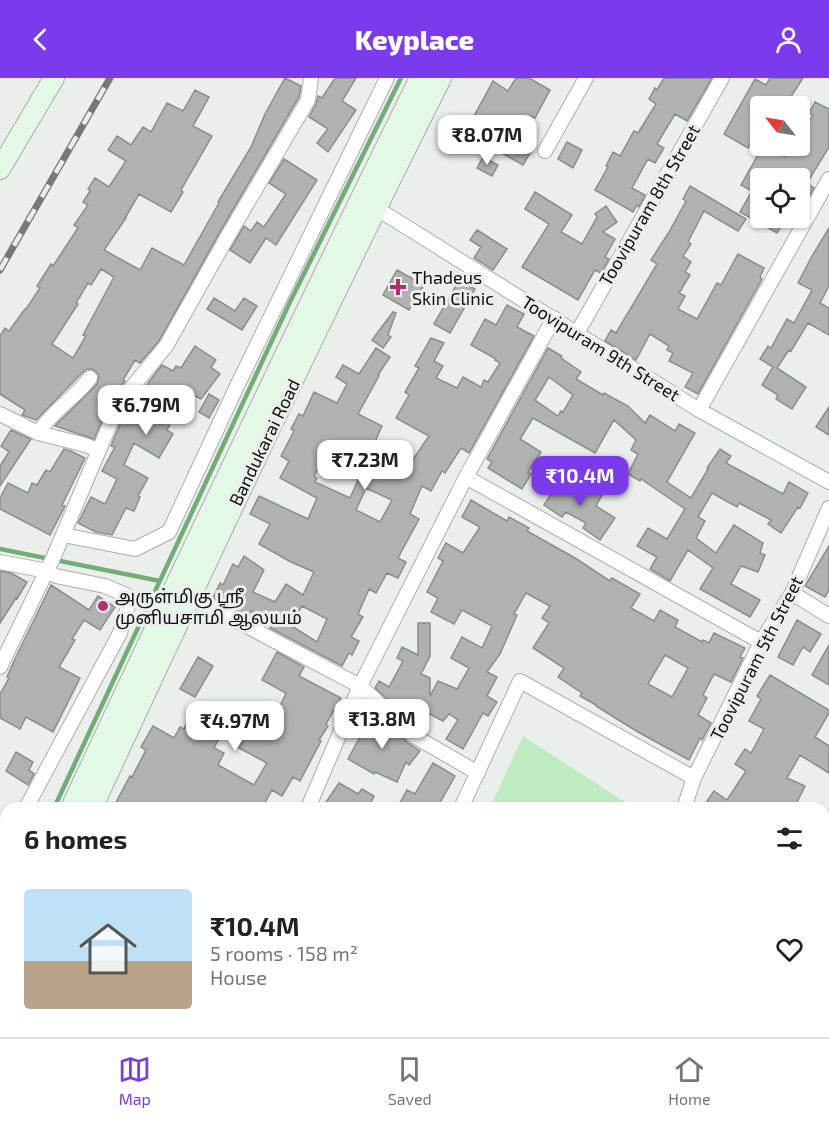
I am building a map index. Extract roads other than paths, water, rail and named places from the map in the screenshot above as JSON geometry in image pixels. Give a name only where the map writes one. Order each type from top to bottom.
[{"type":"main road","points":[[0,169],[54,78]]},
{"type":"main road","name":"Bandukarai Road","points":[[74,802],[240,449],[420,78]]},
{"type":"main road","name":"Bandukarai Road","points":[[95,802],[190,596],[376,208],[441,78]]},
{"type":"street","points":[[0,667],[50,565],[119,403],[166,346],[308,100],[310,78]]},
{"type":"street","points":[[63,535],[135,549],[169,532],[237,386],[387,78]]},
{"type":"street","points":[[545,151],[586,78]]},
{"type":"street","name":"Toovipuram 8th Street","points":[[577,333],[722,78]]},
{"type":"street","points":[[699,410],[829,179]]},
{"type":"street","name":"Toovipuram 9th Street","points":[[376,208],[699,410],[829,482]]},
{"type":"street","points":[[311,802],[360,686],[466,477],[554,318]]},
{"type":"street","points":[[38,433],[90,378]]},
{"type":"street","points":[[0,414],[38,433],[99,450]]},
{"type":"street","points":[[466,477],[761,642]]},
{"type":"street","name":"Toovipuram 5th Street","points":[[686,802],[694,778],[761,642],[792,593],[829,508]]},
{"type":"street","points":[[0,562],[50,565]]},
{"type":"street","points":[[29,802],[120,633],[128,606],[126,595],[105,586],[56,576],[50,565]]},
{"type":"street","points":[[792,593],[829,616]]},
{"type":"street","points":[[190,596],[360,686],[414,736],[478,773]]},
{"type":"street","points":[[463,802],[520,681],[694,778]]},
{"type":"waterway","points":[[57,802],[289,304],[401,78]]},
{"type":"waterway","points":[[0,549],[160,581]]},
{"type":"railway","points":[[0,270],[110,78]]},
{"type":"place","name":"Thadeus Skin Clinic","points":[[398,287]]},
{"type":"place","name":"அருள்மிகு ஶ்ரீ முனியசாமி ஆலயம்","points":[[103,606]]}]
